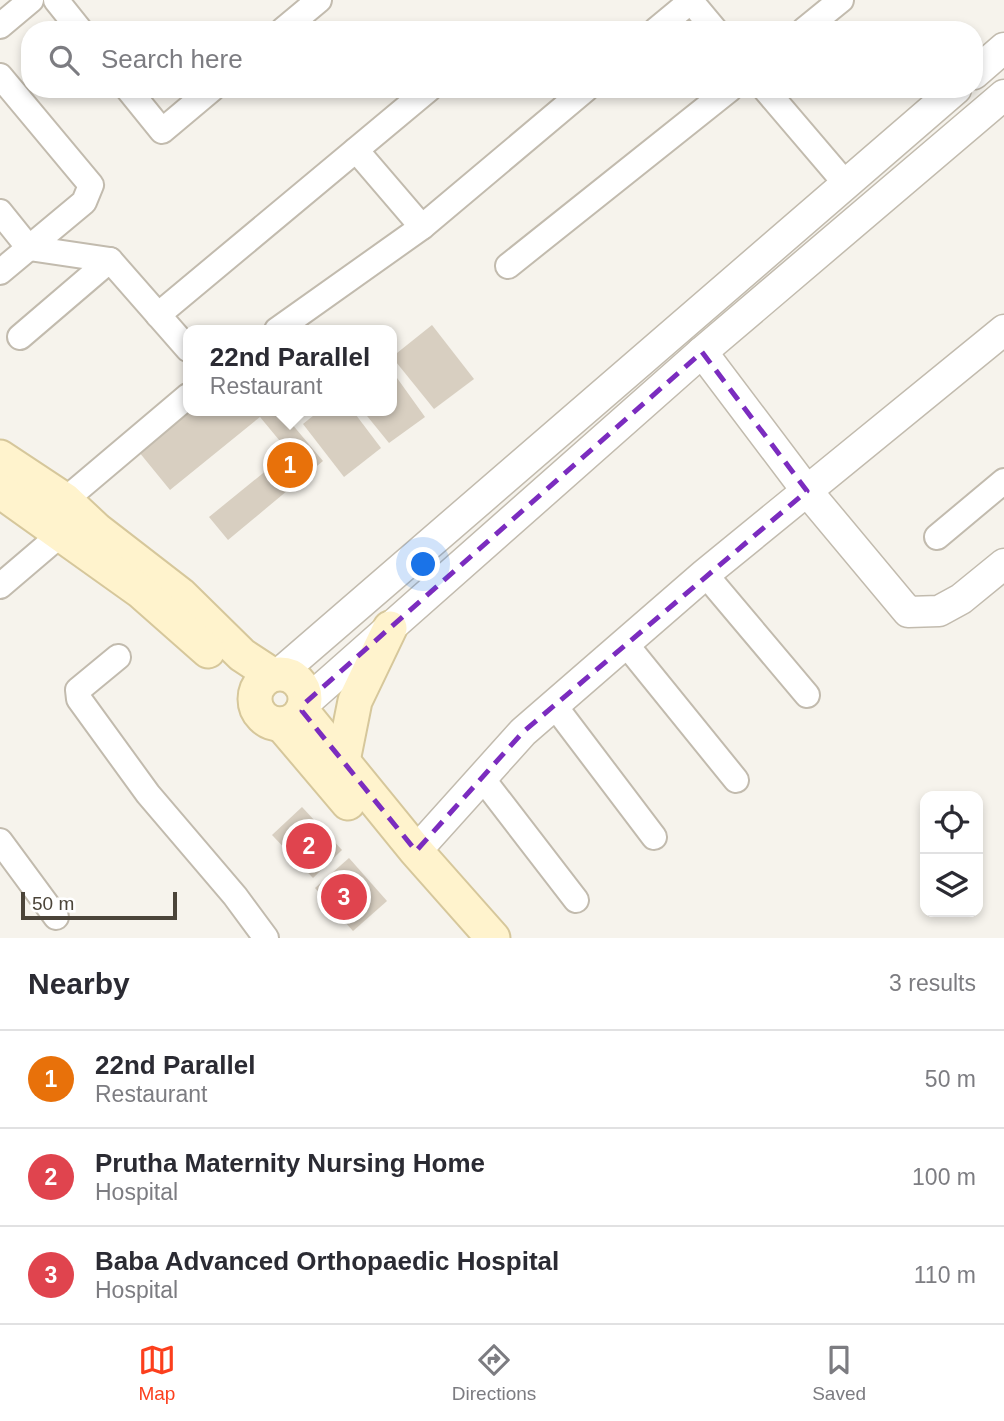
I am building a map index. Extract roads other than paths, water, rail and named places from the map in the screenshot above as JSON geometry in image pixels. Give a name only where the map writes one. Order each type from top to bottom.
[{"type":"main road","points":[[0,457],[65,500],[97,530],[181,595],[269,680]]},
{"type":"main road","points":[[0,491],[269,680]]},
{"type":"main road","points":[[342,761],[355,702],[390,628]]},
{"type":"main road","points":[[296,713],[272,723],[259,715],[254,699],[269,680],[289,674],[302,686],[296,713],[463,938]]},
{"type":"main road","points":[[296,713],[342,761],[416,851],[493,938]]},
{"type":"street","points":[[0,26],[31,0]]},
{"type":"street","points":[[294,21],[318,0]]},
{"type":"street","points":[[666,21],[691,0],[708,21]]},
{"type":"street","points":[[815,21],[841,0]]},
{"type":"street","points":[[62,2],[74,21]]},
{"type":"street","points":[[983,66],[1004,48]]},
{"type":"street","points":[[0,76],[91,185],[84,202],[0,272]]},
{"type":"street","points":[[135,98],[162,131],[201,98]]},
{"type":"street","points":[[158,315],[418,98]]},
{"type":"street","points":[[284,325],[422,227],[567,98]]},
{"type":"street","points":[[508,265],[719,98]]},
{"type":"street","points":[[773,98],[846,184]]},
{"type":"street","points":[[269,680],[946,98]]},
{"type":"street","points":[[296,713],[702,352],[1000,107]]},
{"type":"street","points":[[356,150],[422,227]]},
{"type":"street","points":[[0,212],[29,248],[110,260],[183,343]]},
{"type":"street","points":[[20,337],[110,260]]},
{"type":"street","points":[[416,851],[523,732],[705,574],[1002,337]]},
{"type":"street","points":[[702,352],[807,491],[908,612],[939,611],[961,599],[1004,564]]},
{"type":"street","points":[[0,586],[61,534],[65,500],[183,400]]},
{"type":"street","points":[[937,537],[1004,481]]},
{"type":"street","points":[[705,574],[807,695]]},
{"type":"street","points":[[625,643],[736,780]]},
{"type":"street","points":[[118,656],[78,690],[79,699],[148,794],[235,896],[254,934]]},
{"type":"street","points":[[554,705],[654,837]]},
{"type":"street","points":[[482,778],[576,900]]},
{"type":"street","points":[[0,841],[56,917]]},
{"type":"place","name":"22nd Parallel","points":[[290,465]]},
{"type":"place","name":"Prutha Maternity Nursing Home","points":[[309,846]]},
{"type":"place","name":"Baba Advanced Orthopaedic Hospital","points":[[344,897]]}]
